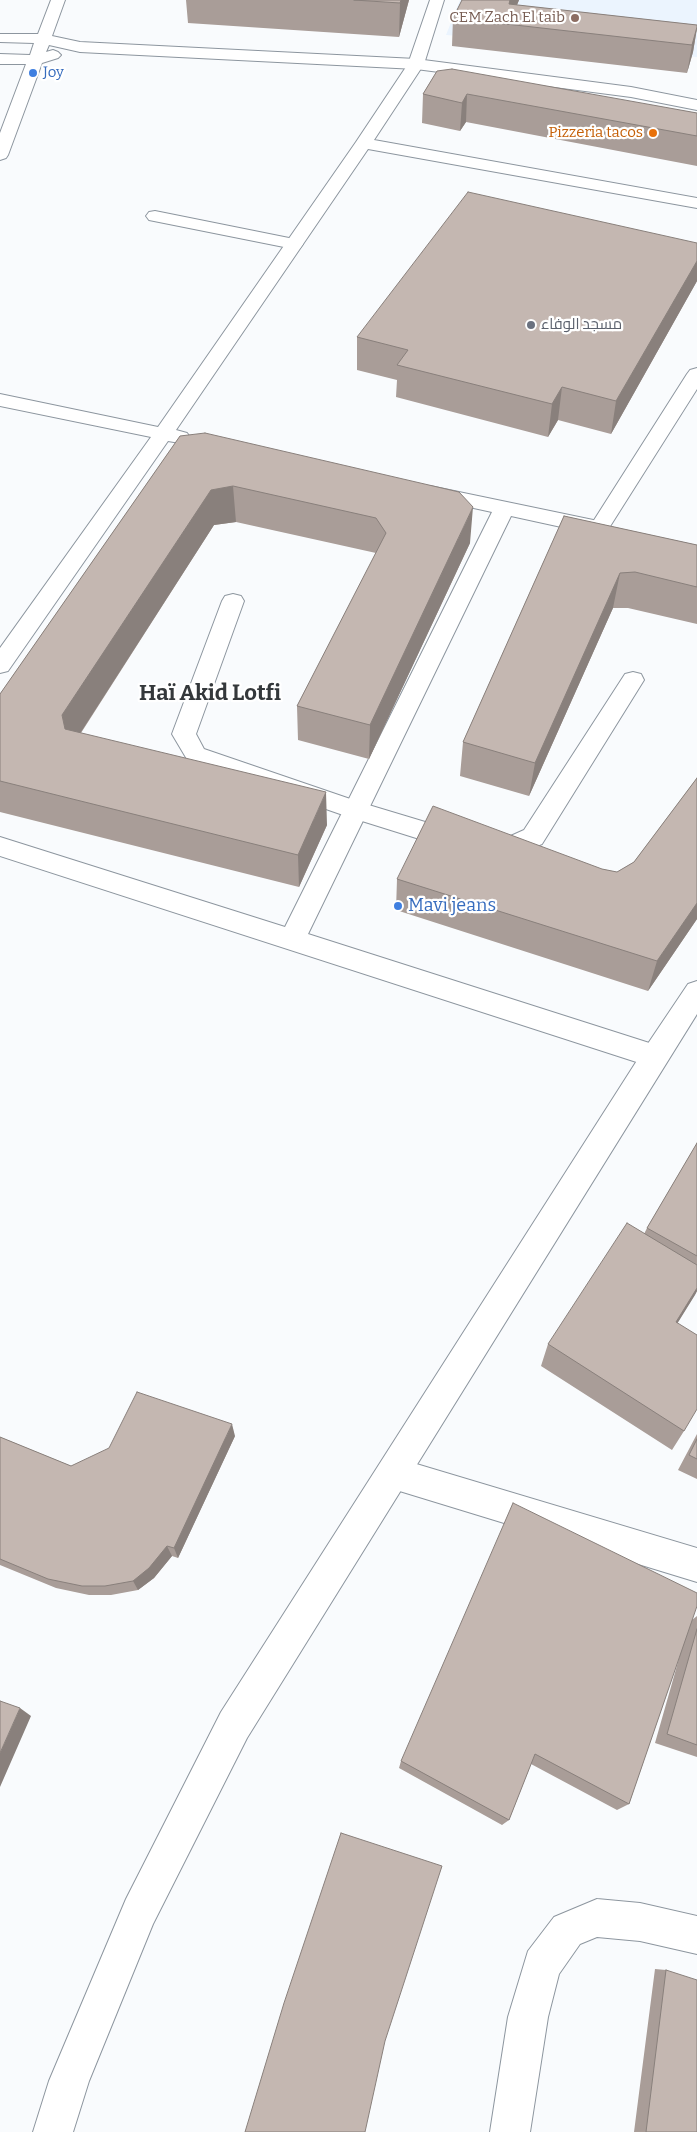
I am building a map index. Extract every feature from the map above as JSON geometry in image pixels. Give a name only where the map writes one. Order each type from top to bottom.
[{"type":"street","points":[[0,155],[58,0]]},
{"type":"street","points":[[0,664],[163,434],[416,64],[437,0]]},
{"type":"street","points":[[0,38],[44,39],[80,47],[416,64],[631,92],[697,105]]},
{"type":"street","points":[[0,59],[36,60],[80,47]]},
{"type":"street","points":[[364,142],[697,203]]},
{"type":"street","points":[[155,216],[294,244]]},
{"type":"street","points":[[416,489],[608,530],[697,374]]},
{"type":"street","points":[[0,400],[202,442]]},
{"type":"street","points":[[292,940],[504,508]]},
{"type":"street","points":[[233,601],[184,734],[196,755],[355,810],[496,853],[533,837],[633,680]]},
{"type":"street","points":[[0,846],[655,1056]]},
{"type":"street","points":[[53,2132],[69,2081],[139,1912],[230,1734],[697,992]]},
{"type":"street","points":[[393,1473],[697,1565]]},
{"type":"street","points":[[510,2132],[528,2017],[542,1965],[568,1930],[597,1918],[640,1922],[697,1936]]},
{"type":"shaded area","name":"CEM Zach El taib","points":[[460,0],[697,0],[697,57],[446,35]]},
{"type":"building","points":[[354,0],[401,0],[400,3]]},
{"type":"building","points":[[462,0],[510,0],[509,4],[697,25],[697,27],[692,45],[453,18]]},
{"type":"building","points":[[452,69],[697,113],[697,136],[467,94],[462,103],[423,94],[437,71]]},
{"type":"building","name":"مسجد الوفاء","points":[[468,192],[697,243],[697,261],[616,401],[562,387],[552,404],[397,365],[408,350],[357,337]]},
{"type":"building","points":[[205,433],[459,492],[473,507],[370,725],[297,706],[386,533],[376,518],[233,486],[211,490],[62,715],[65,729],[326,792],[298,855],[0,781],[0,694],[180,436]]},
{"type":"building","points":[[564,516],[697,545],[697,587],[635,572],[620,573],[535,763],[463,742]]},
{"type":"building","points":[[697,778],[697,903],[657,961],[397,879],[433,806],[602,869],[617,872],[634,862]]},
{"type":"building","points":[[697,1143],[697,1256],[647,1228]]},
{"type":"building","points":[[627,1223],[697,1265],[697,1288],[676,1322],[697,1335],[697,1409],[684,1431],[548,1344]]},
{"type":"building","points":[[137,1392],[232,1424],[174,1548],[167,1546],[149,1568],[133,1581],[105,1586],[82,1586],[48,1579],[0,1559],[0,1437],[71,1466],[109,1448]]},
{"type":"building","points":[[697,1439],[697,1459],[689,1455]]},
{"type":"building","points":[[513,1503],[697,1593],[697,1606],[629,1804],[535,1754],[509,1820],[401,1761]]},
{"type":"building","points":[[697,1629],[697,1745],[667,1734]]},
{"type":"building","points":[[0,1701],[20,1708],[0,1753]]},
{"type":"building","points":[[341,1833],[442,1866],[385,2041],[365,2132],[245,2132],[284,2003]]},
{"type":"building","points":[[666,1970],[697,1980],[697,2132],[646,2132]]},
{"type":"place","name":"CEM Zach El taib","points":[[575,18]]},
{"type":"place","name":"Joy","points":[[33,73]]},
{"type":"place","name":"Pizzeria tacos","points":[[653,133]]},
{"type":"place","name":"مسجد الوفاء","points":[[531,325]]},
{"type":"place","name":"Mavi jeans","points":[[398,906]]},
{"type":"district","name":"Haï Akid Lotfi","points":[[210,694]]}]
